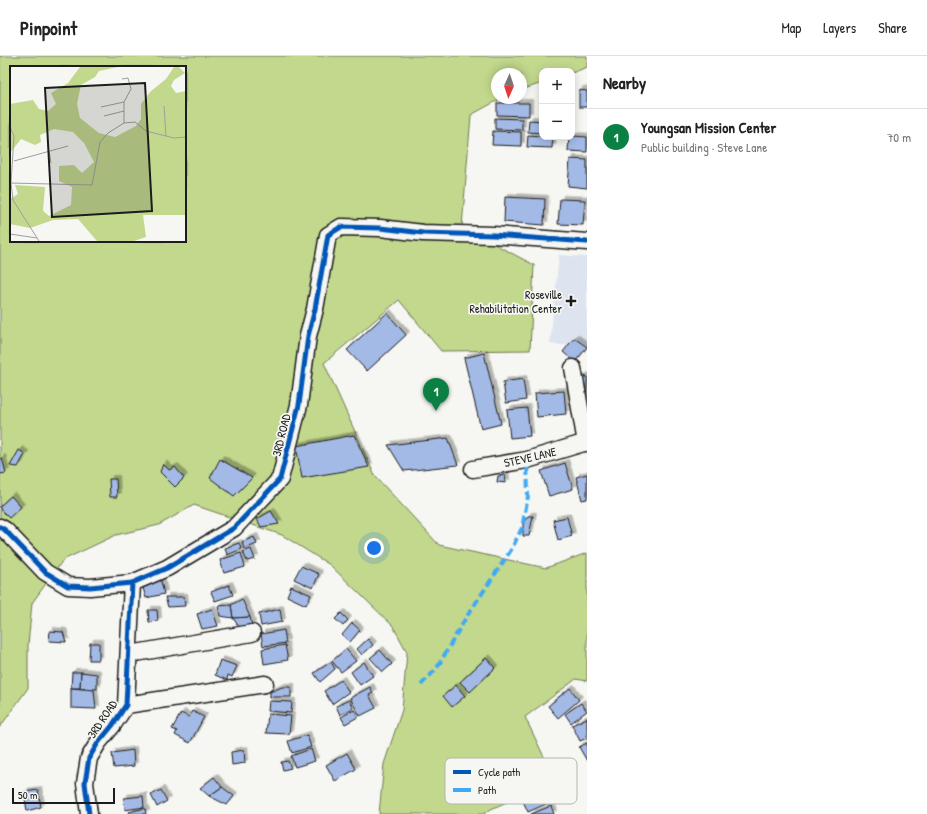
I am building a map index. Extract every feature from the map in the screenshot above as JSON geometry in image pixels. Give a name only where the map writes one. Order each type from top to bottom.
[{"type":"street","name":"3RD ROAD","points":[[89,814],[85,783],[89,758],[98,743],[126,705],[130,654],[132,583],[167,568],[234,528],[280,479],[299,405],[308,336],[316,309],[328,235],[341,227],[380,228],[424,233],[493,235],[587,242]]},
{"type":"street","points":[[573,368],[587,443]]},
{"type":"street","name":"STEVE LANE","points":[[473,469],[527,460],[587,443]]},
{"type":"street","points":[[0,527],[6,530],[45,572],[68,586],[90,587],[132,583]]},
{"type":"street","points":[[130,654],[252,633]]},
{"type":"street","points":[[126,705],[265,684]]},
{"type":"shaded area","name":"Roseville Rehabilitation Center","points":[[559,255],[587,257],[587,347],[550,344]]},
{"type":"green space","points":[[0,56],[587,56],[587,67],[575,72],[575,68],[539,68],[539,84],[527,88],[527,68],[491,68],[491,104],[471,115],[462,227],[534,265],[530,350],[441,351],[399,300],[324,363],[375,476],[439,545],[546,568],[587,553],[587,681],[576,679],[525,717],[545,758],[445,758],[445,804],[502,804],[484,814],[379,814],[384,764],[402,710],[407,652],[393,626],[330,565],[282,535],[194,505],[159,525],[116,535],[63,560],[32,603],[28,645],[28,688],[0,727]]},
{"type":"building","points":[[579,90],[587,91],[587,107],[579,107]]},
{"type":"building","points":[[529,103],[529,116],[497,115],[497,104]]},
{"type":"building","points":[[495,118],[522,119],[522,130],[495,129]]},
{"type":"building","points":[[529,120],[539,121],[539,133],[528,132]]},
{"type":"building","points":[[493,131],[521,132],[521,146],[492,145]]},
{"type":"building","points":[[528,135],[539,136],[539,140],[553,140],[552,148],[527,147]]},
{"type":"building","points":[[575,136],[587,137],[587,152],[568,151],[569,140],[575,140]]},
{"type":"building","points":[[570,159],[587,160],[587,188],[568,186]]},
{"type":"building","points":[[505,197],[545,199],[544,225],[504,222]]},
{"type":"building","points":[[560,199],[585,200],[583,225],[558,224]]},
{"type":"building","points":[[387,313],[406,335],[367,371],[347,350]]},
{"type":"building","points":[[574,338],[587,347],[575,362],[563,352]]},
{"type":"building","points":[[484,353],[501,424],[481,429],[464,358]]},
{"type":"building","points":[[587,376],[587,399],[580,378]]},
{"type":"building","points":[[523,379],[526,400],[506,403],[503,382]]},
{"type":"building","points":[[564,391],[566,414],[537,417],[535,393]]},
{"type":"building","points":[[527,408],[530,436],[510,438],[507,410]]},
{"type":"building","points":[[354,435],[369,467],[302,478],[296,446]]},
{"type":"building","points":[[448,438],[458,465],[404,471],[388,445]]},
{"type":"building","points":[[19,450],[25,454],[18,467],[10,466]]},
{"type":"building","points":[[2,458],[6,473],[0,474],[0,459]]},
{"type":"building","points":[[220,459],[252,478],[234,496],[210,478]]},
{"type":"building","points":[[565,463],[573,489],[549,496],[541,471]]},
{"type":"building","points":[[163,464],[169,470],[175,467],[184,478],[175,487],[160,472]]},
{"type":"building","points":[[587,474],[587,499],[582,500],[576,477]]},
{"type":"building","points":[[505,475],[506,483],[497,482],[498,476]]},
{"type":"building","points":[[109,479],[116,479],[117,497],[110,497]]},
{"type":"building","points":[[11,496],[21,507],[9,518],[0,509],[0,506]]},
{"type":"building","points":[[271,511],[279,524],[261,527],[257,519]]},
{"type":"building","points":[[528,516],[533,516],[529,536],[523,536],[523,523]]},
{"type":"building","points":[[567,517],[572,536],[558,540],[553,520]]},
{"type":"building","points":[[254,537],[257,544],[244,549],[242,542]]},
{"type":"building","points":[[239,543],[242,549],[227,555],[225,548]]},
{"type":"building","points":[[251,549],[255,559],[247,561],[243,552]]},
{"type":"building","points":[[241,553],[245,567],[224,573],[220,560]]},
{"type":"building","points":[[301,566],[319,574],[313,588],[294,579]]},
{"type":"building","points":[[160,577],[164,594],[146,598],[141,581]]},
{"type":"building","points":[[229,585],[233,595],[215,601],[211,592]]},
{"type":"building","points":[[291,586],[311,595],[306,605],[287,596]]},
{"type":"building","points":[[165,597],[184,597],[185,606],[168,607]]},
{"type":"building","points":[[242,599],[250,617],[233,618],[231,605]]},
{"type":"building","points":[[231,605],[233,618],[220,616],[218,606]]},
{"type":"building","points":[[212,609],[218,626],[202,629],[197,614]]},
{"type":"building","points":[[280,609],[282,622],[261,626],[259,614]]},
{"type":"building","points":[[148,610],[157,610],[158,621],[149,622]]},
{"type":"building","points":[[341,613],[348,620],[343,626],[335,619]]},
{"type":"building","points":[[250,617],[252,626],[239,627],[233,618]]},
{"type":"building","points":[[352,623],[360,630],[350,642],[342,635]]},
{"type":"building","points":[[284,630],[286,643],[263,646],[261,634]]},
{"type":"building","points":[[50,631],[63,632],[66,642],[49,641]]},
{"type":"building","points":[[368,639],[373,645],[362,655],[357,649]]},
{"type":"building","points":[[90,643],[99,643],[99,660],[89,660]]},
{"type":"building","points":[[285,645],[288,660],[264,664],[262,649]]},
{"type":"building","points":[[346,649],[356,661],[341,672],[332,661]]},
{"type":"building","points":[[380,650],[392,664],[383,672],[370,658]]},
{"type":"building","points":[[486,658],[495,668],[470,692],[460,682]]},
{"type":"building","points":[[220,660],[237,666],[232,677],[228,675],[227,680],[215,675]]},
{"type":"building","points":[[331,662],[335,669],[320,682],[314,673]]},
{"type":"building","points":[[364,662],[373,676],[360,685],[351,672]]},
{"type":"building","points":[[72,672],[81,672],[80,688],[71,688]]},
{"type":"building","points":[[81,672],[97,674],[97,689],[80,688]]},
{"type":"building","points":[[341,680],[349,692],[332,704],[324,691]]},
{"type":"building","points":[[456,685],[465,696],[452,707],[443,696]]},
{"type":"building","points":[[282,687],[291,687],[291,697],[270,697],[270,692]]},
{"type":"building","points":[[370,687],[373,693],[369,695],[376,708],[360,716],[350,698]]},
{"type":"building","points":[[71,688],[94,690],[96,709],[71,708]]},
{"type":"building","points":[[570,688],[579,700],[558,718],[548,706]]},
{"type":"building","points":[[349,700],[353,708],[340,715],[336,706]]},
{"type":"building","points":[[269,701],[292,702],[291,713],[268,711]]},
{"type":"building","points":[[581,703],[587,711],[571,723],[565,714]]},
{"type":"building","points":[[354,710],[358,717],[345,724],[341,717]]},
{"type":"building","points":[[192,711],[204,717],[190,743],[175,735],[177,731],[172,729],[181,713],[189,717]]},
{"type":"building","points":[[268,714],[291,716],[289,734],[266,733]]},
{"type":"building","points":[[587,718],[587,738],[580,741],[572,725]]},
{"type":"building","points":[[307,735],[311,747],[292,753],[288,741]]},
{"type":"building","points":[[587,743],[587,761],[579,747]]},
{"type":"building","points":[[311,749],[315,761],[295,767],[291,756]]},
{"type":"building","points":[[133,750],[134,766],[114,768],[112,753]]},
{"type":"building","points":[[244,750],[245,763],[232,765],[231,752]]},
{"type":"building","points":[[347,753],[356,769],[335,781],[326,765]]},
{"type":"building","points":[[288,761],[291,768],[283,770],[281,762]]},
{"type":"building","points":[[214,777],[222,787],[209,796],[200,788]]},
{"type":"building","points":[[222,787],[234,796],[227,805],[209,796]]},
{"type":"building","points":[[38,790],[41,807],[27,811],[24,792]]},
{"type":"building","points":[[161,790],[167,801],[157,807],[151,795]]},
{"type":"building","points":[[143,796],[144,807],[125,810],[124,798]]},
{"type":"building","points":[[524,804],[546,804],[528,812]]},
{"type":"building","points":[[551,806],[554,814],[531,814]]},
{"type":"building","points":[[145,808],[146,814],[130,814],[129,812]]},
{"type":"marked path","points":[[421,685],[437,668],[465,619],[511,550],[522,528],[528,496],[527,460]]},
{"type":"cycle path","points":[[0,527],[5,530],[45,572],[68,586],[90,587],[132,583],[167,568],[234,528],[280,479],[299,405],[308,336],[315,309],[328,235],[341,227],[380,228],[423,233],[493,235],[587,242]]},
{"type":"cycle path","points":[[89,814],[85,783],[89,758],[98,743],[126,705],[132,583]]},
{"type":"place","name":"Roseville Rehabilitation Center","points":[[571,301]]},
{"type":"place","name":"Youngsan Mission Center","points":[[436,411]]}]
